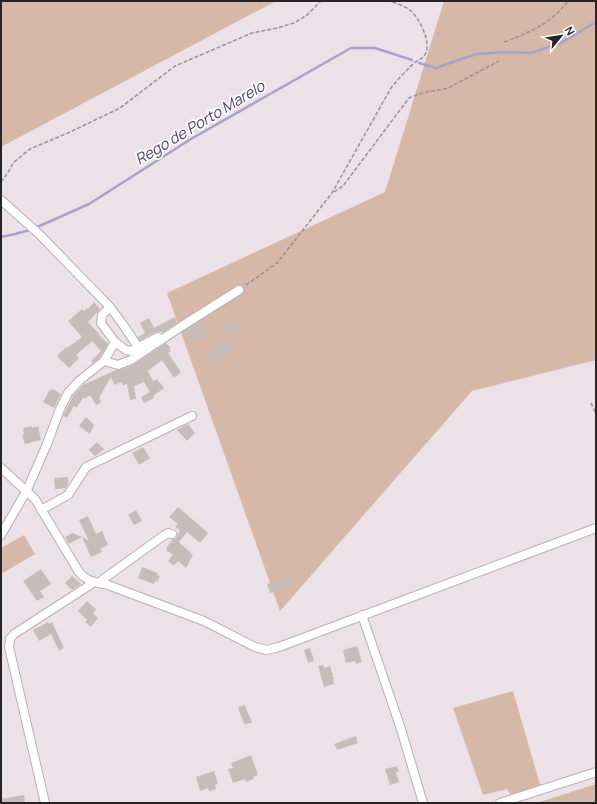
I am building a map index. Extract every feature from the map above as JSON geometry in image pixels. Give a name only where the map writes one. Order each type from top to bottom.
[{"type":"street","points":[[1,200],[39,234],[110,308],[138,347]]},
{"type":"street","points":[[104,361],[118,365],[131,360],[239,290]]},
{"type":"street","points":[[110,308],[102,315],[101,323],[115,342],[126,350],[131,351],[174,328],[182,326]]},
{"type":"street","points":[[1,535],[26,490],[48,444],[60,409],[68,393],[79,381],[104,361],[115,342]]},
{"type":"street","points":[[42,510],[68,495],[86,467],[192,416]]},
{"type":"street","points":[[1,468],[35,499],[79,572],[87,580],[108,585],[204,621],[255,646],[267,650],[279,647],[596,528]]},
{"type":"street","points":[[45,803],[9,647],[10,639],[14,634],[96,583],[163,536],[172,534]]},
{"type":"street","points":[[362,615],[400,726],[423,803]]},
{"type":"street","points":[[500,803],[596,772]]},
{"type":"path","points":[[1,182],[9,171],[12,163],[30,149],[120,108],[176,66],[252,33],[294,23],[307,15],[321,1]]},
{"type":"path","points":[[239,290],[277,263],[332,193],[391,88],[402,75],[424,56],[428,46],[425,34],[411,11],[389,1]]},
{"type":"path","points":[[504,42],[538,29],[558,13],[568,1]]},
{"type":"path","points":[[332,193],[344,186],[409,98],[422,93],[448,88],[500,61]]},
{"type":"path","points":[[591,403],[596,414]]},
{"type":"shaded area","points":[[1,1],[276,1],[1,147]]},
{"type":"shaded area","points":[[444,1],[596,1],[596,360],[472,391],[280,611],[167,293],[385,192]]},
{"type":"shaded area","points":[[24,535],[35,554],[1,574],[1,548]]},
{"type":"shaded area","points":[[513,691],[541,788],[512,797],[507,789],[483,795],[453,708]]},
{"type":"shaded area","points":[[596,784],[596,803],[537,803]]},
{"type":"building","points":[[94,302],[100,309],[88,322],[108,344],[100,357],[93,363],[91,361],[101,351],[92,341],[76,355],[79,358],[69,368],[57,356],[66,347],[67,348],[82,337],[68,321],[82,309],[84,311],[87,308],[88,309]]},
{"type":"building","points":[[175,317],[177,323],[163,332],[156,332],[140,340],[138,337],[145,333],[140,323],[149,318],[154,328]]},
{"type":"building","points":[[238,320],[240,329],[225,333],[222,325]]},
{"type":"building","points":[[202,324],[206,337],[190,341],[187,329]]},
{"type":"building","points":[[223,338],[236,348],[213,364],[206,354],[222,345],[219,341]]},
{"type":"building","points":[[166,343],[171,348],[169,349],[171,351],[168,353],[181,372],[174,378],[162,360],[148,371],[153,381],[157,379],[164,388],[153,396],[154,398],[144,403],[141,397],[150,392],[144,382],[134,386],[136,399],[130,400],[127,384],[123,385],[121,382],[114,385],[111,377],[99,398],[101,402],[96,405],[90,395],[85,399],[84,397],[76,408],[74,406],[67,418],[63,416],[73,396],[83,385],[116,370],[133,365]]},
{"type":"building","points":[[53,389],[61,394],[54,408],[43,402],[49,391]]},
{"type":"building","points":[[86,417],[94,425],[90,434],[79,426]]},
{"type":"building","points":[[188,424],[195,433],[187,441],[177,430]]},
{"type":"building","points":[[32,426],[32,428],[38,426],[41,440],[25,444],[22,435],[24,434],[23,428]]},
{"type":"building","points":[[97,442],[104,449],[95,456],[89,450]]},
{"type":"building","points":[[143,447],[150,458],[139,465],[132,453]]},
{"type":"building","points":[[68,477],[68,484],[66,488],[55,489],[54,478]]},
{"type":"building","points":[[178,507],[208,533],[200,543],[187,532],[179,542],[193,555],[186,568],[178,561],[174,566],[168,561],[173,555],[167,551],[167,547],[173,539],[176,538],[180,530],[175,527],[178,524],[169,517]]},
{"type":"building","points":[[136,510],[142,521],[134,525],[128,515]]},
{"type":"building","points":[[88,516],[96,534],[102,531],[108,545],[100,549],[102,552],[91,557],[82,537],[89,541],[79,520]]},
{"type":"building","points":[[73,533],[82,537],[69,544],[65,537]]},
{"type":"building","points":[[142,567],[158,573],[157,575],[160,576],[157,582],[155,581],[154,584],[138,578]]},
{"type":"building","points":[[41,569],[51,584],[40,591],[44,597],[37,601],[23,581]]},
{"type":"building","points":[[72,576],[81,584],[72,590],[65,583]]},
{"type":"building","points":[[293,576],[295,585],[270,593],[267,584]]},
{"type":"building","points":[[87,601],[96,609],[93,614],[98,618],[91,627],[85,622],[87,620],[78,611]]},
{"type":"building","points":[[48,622],[49,624],[52,622],[64,648],[59,651],[51,634],[39,641],[33,630]]},
{"type":"building","points":[[357,646],[362,662],[356,664],[355,661],[346,663],[343,650]]},
{"type":"building","points":[[310,648],[314,661],[308,663],[304,650]]},
{"type":"building","points":[[323,665],[324,668],[330,666],[334,679],[334,684],[324,687],[318,666]]},
{"type":"building","points":[[245,705],[252,723],[244,724],[238,707]]},
{"type":"building","points":[[356,736],[358,743],[337,750],[334,744]]},
{"type":"building","points":[[251,755],[258,775],[253,777],[254,779],[246,782],[245,779],[233,783],[228,769],[233,768],[231,763]]},
{"type":"building","points":[[397,766],[399,772],[396,772],[399,782],[390,785],[385,769]]},
{"type":"building","points":[[214,771],[218,784],[215,785],[216,789],[209,791],[208,788],[200,791],[196,777]]},
{"type":"building","points":[[24,795],[25,803],[1,803],[1,799]]},
{"type":"waterway","name":"Rego de Porto Marelo","points":[[419,63],[436,68],[476,54],[507,52],[531,53],[561,43],[596,22]]},
{"type":"waterway","name":"Rego de Porto Marelo","points":[[35,228],[89,204],[191,139],[351,48],[375,48],[412,60]]},
{"type":"waterway","name":"Rego de Porto Marelo","points":[[1,237],[30,230]]}]
